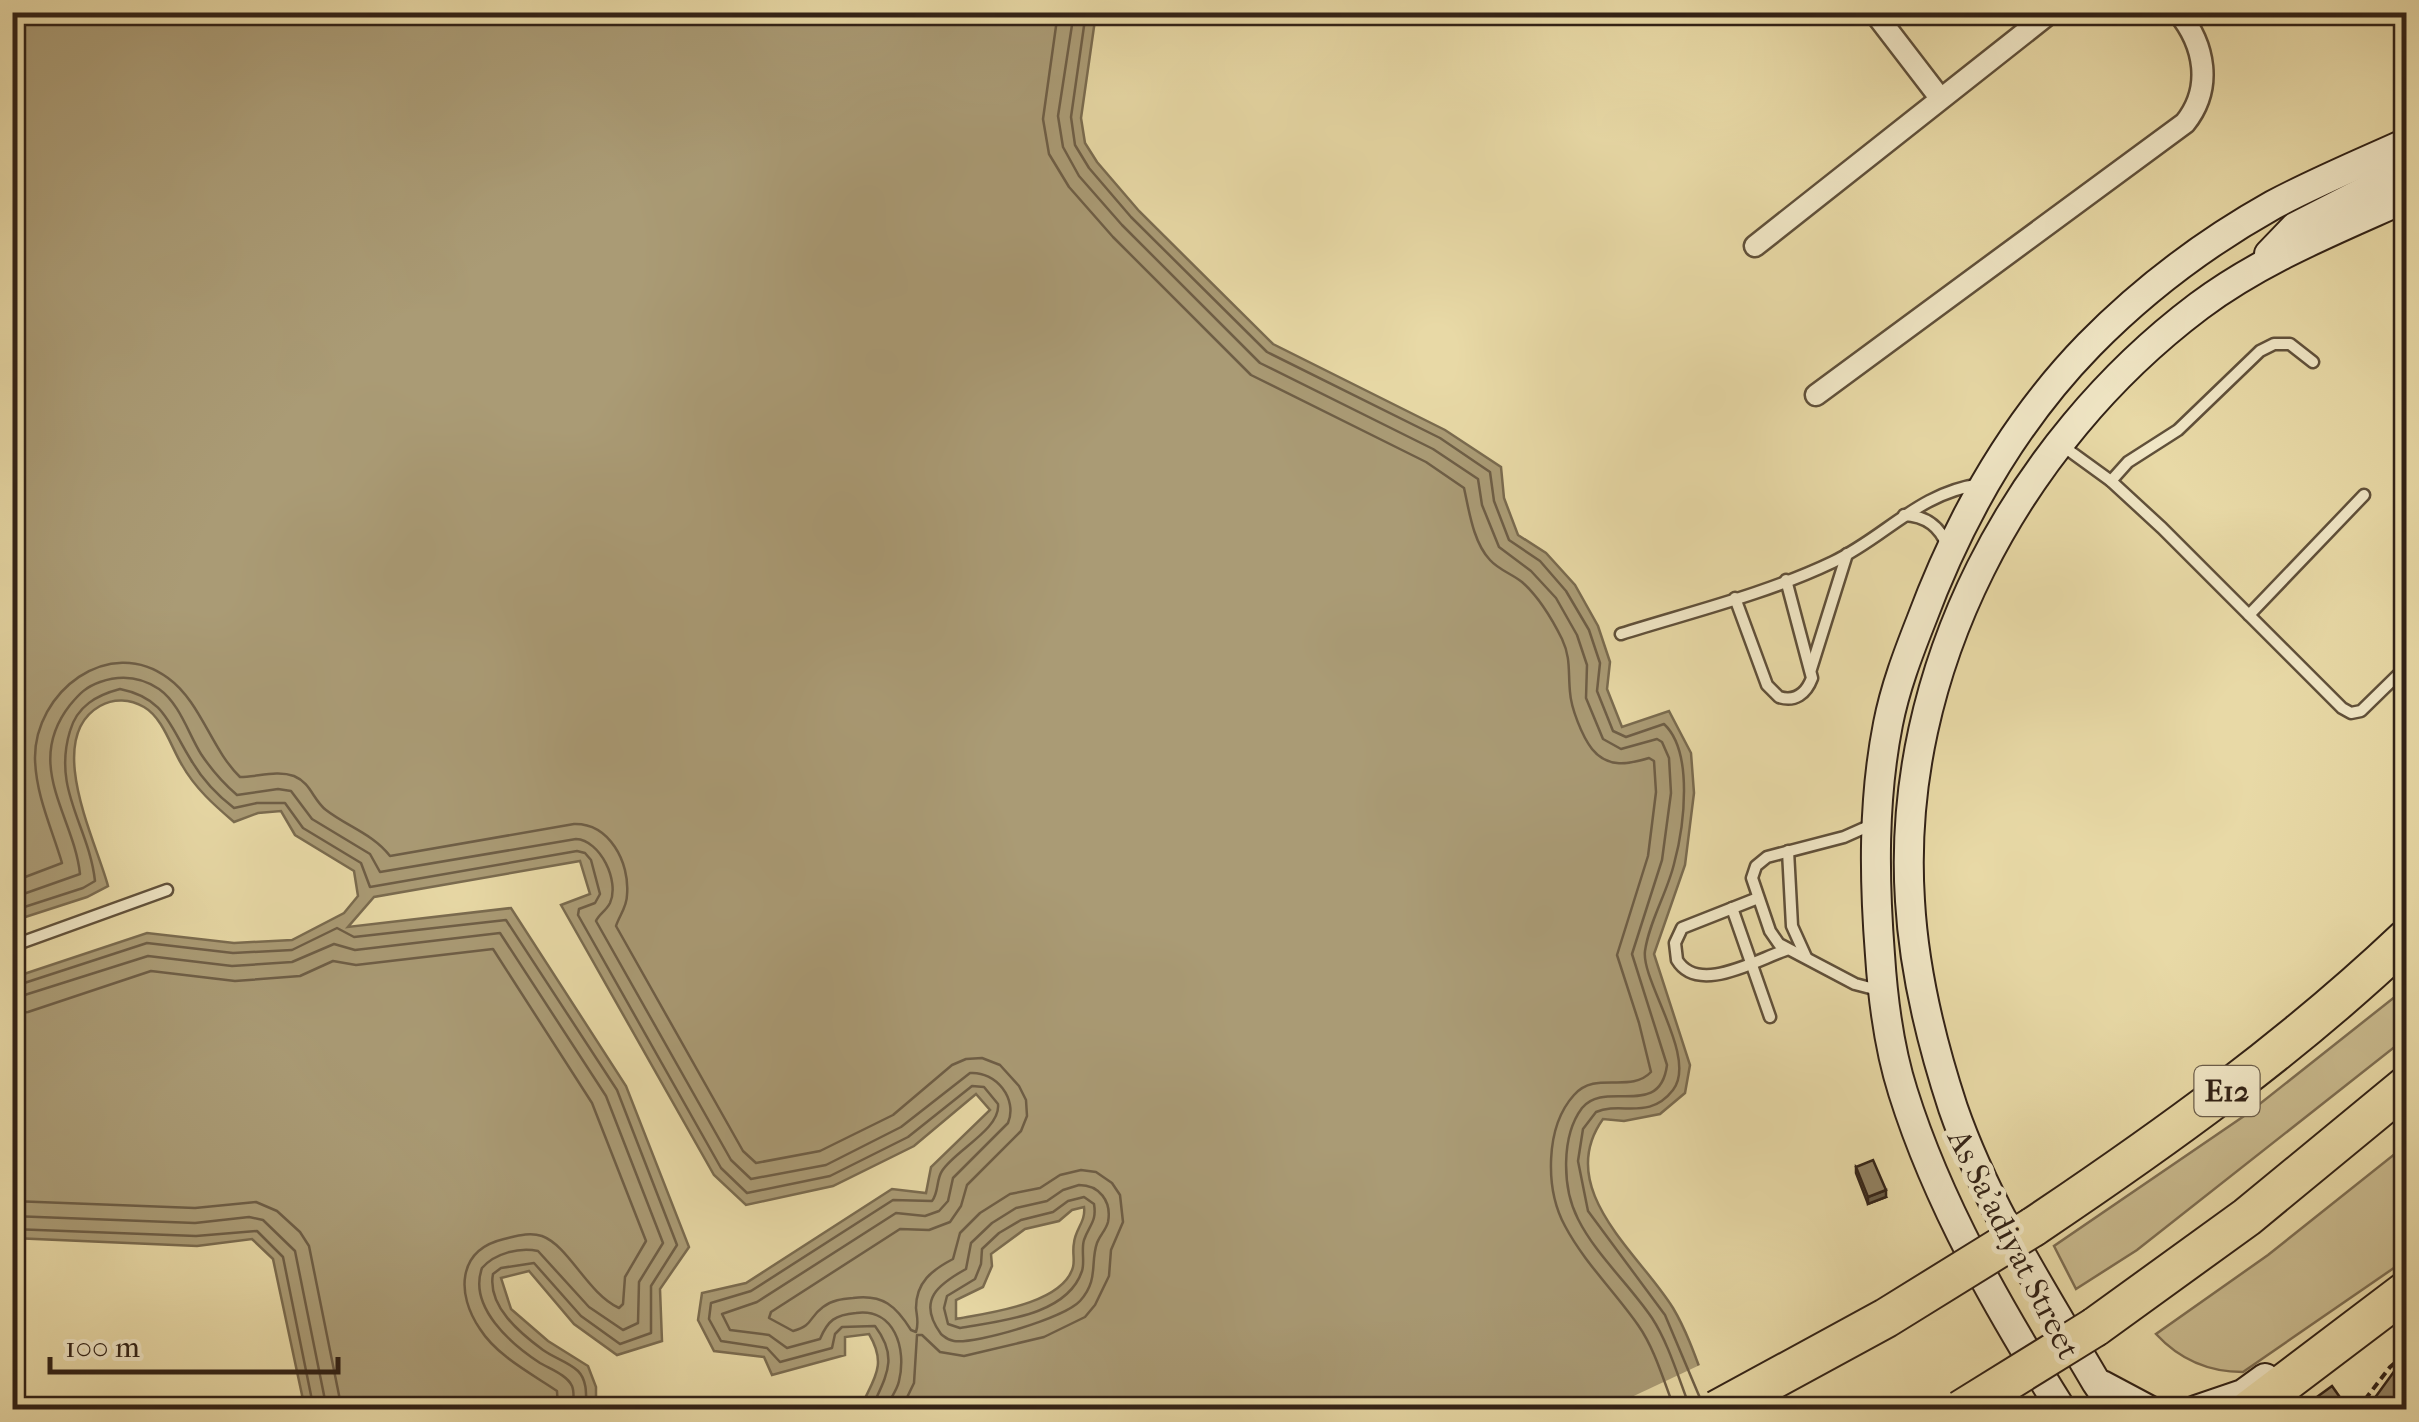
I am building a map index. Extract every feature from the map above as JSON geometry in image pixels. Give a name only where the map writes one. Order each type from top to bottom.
[{"type":"highway","name":"E12","points":[[1717,1410],[1886,1318],[2034,1227],[2304,1032],[2406,940]]},
{"type":"highway","points":[[1962,1410],[2095,1327],[2247,1217],[2406,1086]]},
{"type":"highway","points":[[2248,1410],[2398,1306]]},
{"type":"highway","points":[[2286,1410],[2398,1306]]},
{"type":"street","points":[[1874,12],[1940,98]]},
{"type":"street","points":[[1754,246],[2051,12]]},
{"type":"street","points":[[1816,395],[2185,123],[2199,101],[2204,77],[2184,14]]},
{"type":"street","name":"As Sa'adiyat Street","points":[[2062,1410],[1960,1232],[1902,1090],[1882,991],[1877,923],[1876,822],[1889,719],[1907,658],[1949,552],[2009,441],[2062,375],[2090,344],[2172,273],[2274,205],[2406,143]]},
{"type":"street","points":[[2264,264],[2276,243],[2294,227],[2406,170]]},
{"type":"street","name":"As Sa'adiyat Street","points":[[2115,1410],[1990,1199],[1965,1140],[1932,1036],[1917,969],[1910,900],[1911,830],[1918,762],[1945,654],[1989,550],[2027,486],[2059,444],[2122,372],[2166,332],[2264,264],[2406,198]]},
{"type":"street","points":[[2196,1410],[2243,1394],[2316,1341],[2398,1306]]},
{"type":"street","points":[[2040,1376],[2061,1383],[2082,1410]]},
{"type":"street","points":[[2096,1382],[2149,1410]]},
{"type":"lane","points":[[2111,481],[2137,455],[2178,430],[2267,347],[2290,344],[2314,362]]},
{"type":"lane","points":[[2059,444],[2111,481],[2330,698],[2351,713],[2372,703],[2406,667]]},
{"type":"lane","points":[[1621,634],[1786,580],[1847,554],[1938,494],[1984,483]]},
{"type":"lane","points":[[2249,616],[2364,495]]},
{"type":"lane","points":[[1902,515],[1924,518],[1941,532],[1949,552]]},
{"type":"lane","points":[[1735,598],[1772,692],[1787,699],[1803,694],[1809,687],[1847,554]]},
{"type":"lane","points":[[1786,580],[1811,670]]},
{"type":"lane","points":[[1876,822],[1844,837],[1766,857],[1756,866],[1752,878],[1770,931],[1786,950],[1855,984],[1882,991]]},
{"type":"lane","points":[[1788,851],[1792,926],[1807,958]]},
{"type":"lane","points":[[12,946],[167,890]]},
{"type":"lane","points":[[1758,898],[1682,928],[1675,943],[1676,960],[1686,972],[1701,978],[1786,950]]},
{"type":"lane","points":[[1732,908],[1770,1017]]},
{"type":"path","points":[[2357,1410],[2390,1367],[2406,1354]]},
{"type":"shaded area","points":[[2406,988],[2406,1038],[2137,1250],[2076,1289],[2054,1246],[2247,1114]]},
{"type":"shaded area","points":[[2406,1145],[2404,1261],[2243,1372],[2195,1363],[2156,1334],[2268,1255]]},
{"type":"water","points":[[13,13],[1096,13],[1081,118],[1085,143],[1097,162],[1139,211],[1273,344],[1445,430],[1501,467],[1504,498],[1518,535],[1546,553],[1575,585],[1598,626],[1610,662],[1607,689],[1622,727],[1669,711],[1691,753],[1694,793],[1685,865],[1654,954],[1690,1065],[1685,1093],[1660,1114],[1624,1121],[1603,1119],[1590,1145],[1588,1170],[1594,1195],[1607,1220],[1673,1308],[1715,1409],[860,1409],[878,1364],[869,1334],[845,1337],[845,1355],[772,1375],[764,1357],[714,1351],[698,1320],[702,1293],[746,1283],[892,1189],[926,1193],[931,1167],[990,1110],[976,1094],[914,1146],[833,1186],[746,1205],[714,1175],[561,905],[590,894],[580,861],[374,897],[348,927],[511,908],[626,1086],[689,1247],[660,1289],[662,1341],[617,1355],[574,1324],[529,1271],[501,1278],[511,1309],[548,1341],[588,1366],[596,1387],[596,1409],[305,1409],[273,1259],[252,1239],[197,1246],[13,1238],[12,978],[147,933],[234,943],[292,940],[344,913],[358,896],[354,871],[295,835],[281,811],[258,813],[234,822],[193,781],[151,712],[133,702],[116,701],[100,706],[83,721],[74,765],[85,818],[108,886],[87,897],[13,921]],"holes":[[[1084,1207],[1073,1246],[1073,1267],[1055,1290],[1023,1305],[956,1319],[956,1300],[983,1287],[992,1266],[991,1254],[1025,1229],[1059,1221],[1072,1210]]]},
{"type":"pier","points":[[1702,1364],[1720,1410],[1606,1409]]},
{"type":"building","points":[[1873,1160],[1886,1190],[1868,1197],[1856,1167]]},
{"type":"building","points":[[2406,1355],[2406,1410],[2366,1410]]},
{"type":"building","points":[[2332,1386],[2344,1403],[2334,1410],[2299,1410]]}]
